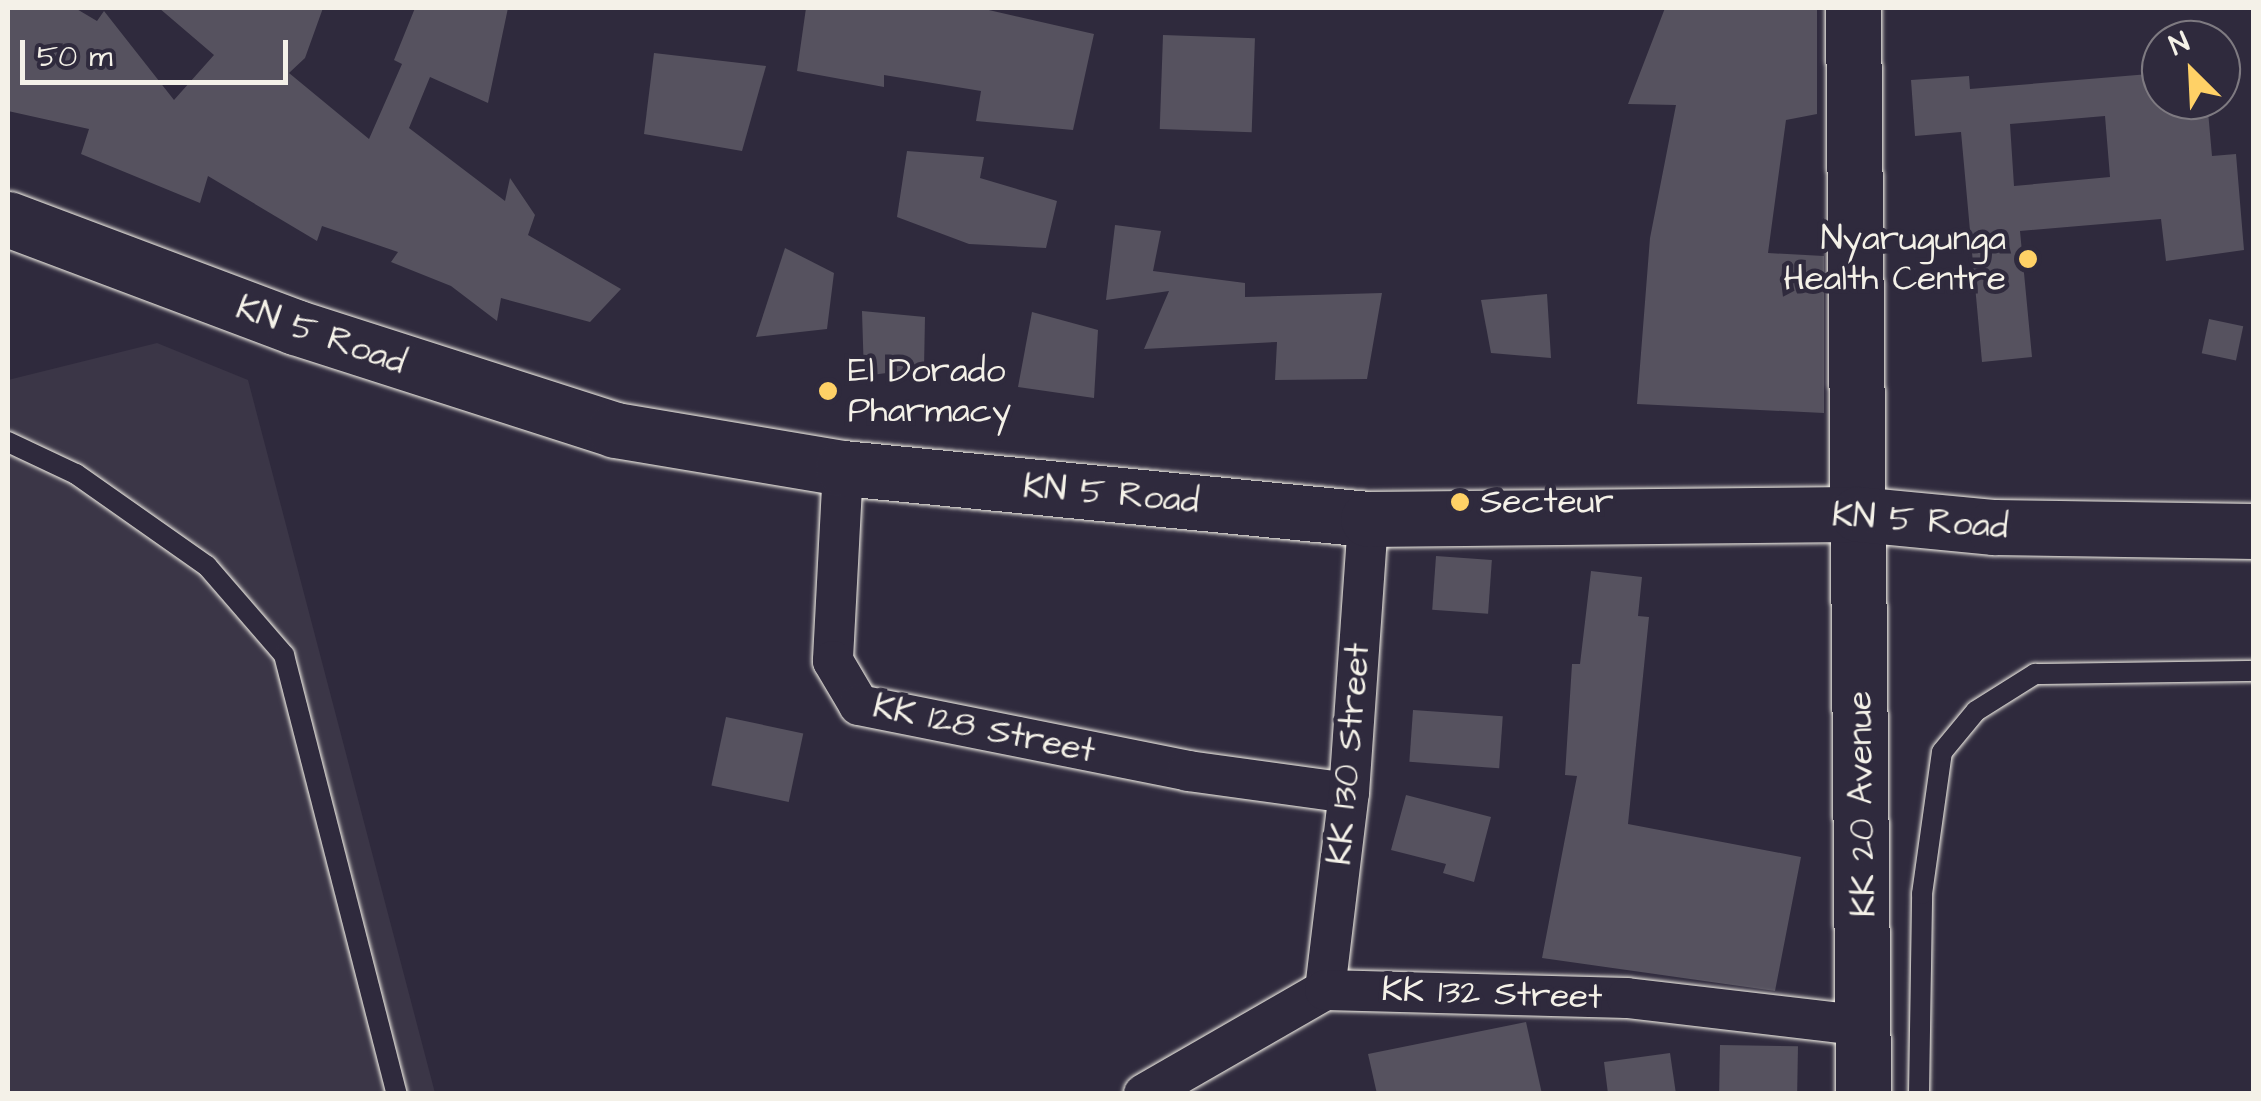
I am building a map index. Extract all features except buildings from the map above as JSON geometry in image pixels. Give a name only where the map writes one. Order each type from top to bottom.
[{"type":"main road","name":"KK 20 Avenue","points":[[1852,8],[1866,1026],[1863,1094]]},
{"type":"main road","name":"KN 5 Road","points":[[8,219],[295,327],[615,430],[843,468],[1368,518],[1858,514],[1994,527],[2254,531]]},
{"type":"street","name":"KK 128 Street","points":[[843,468],[833,661],[844,690],[860,705],[1188,772],[1350,793]]},
{"type":"street","name":"KK 130 Street","points":[[1325,990],[1350,793],[1368,518]]},
{"type":"street","name":"KK 132 Street","points":[[1325,990],[1627,998],[1866,1026]]},
{"type":"street","points":[[1144,1094],[1325,990]]},
{"type":"lane","points":[[8,442],[76,474],[207,566],[284,655],[398,1094]]},
{"type":"lane","points":[[1919,1094],[1922,894],[1942,752],[1976,711],[2035,674],[2254,671]]},
{"type":"shaded area","points":[[157,343],[248,380],[435,1093],[8,1093],[8,380]]},
{"type":"place","name":"Nyarugunga Health Centre","points":[[2028,259]]},
{"type":"place","name":"El Dorado Pharmacy","points":[[828,391]]},
{"type":"place","name":"Secteur","points":[[1460,502]]}]
